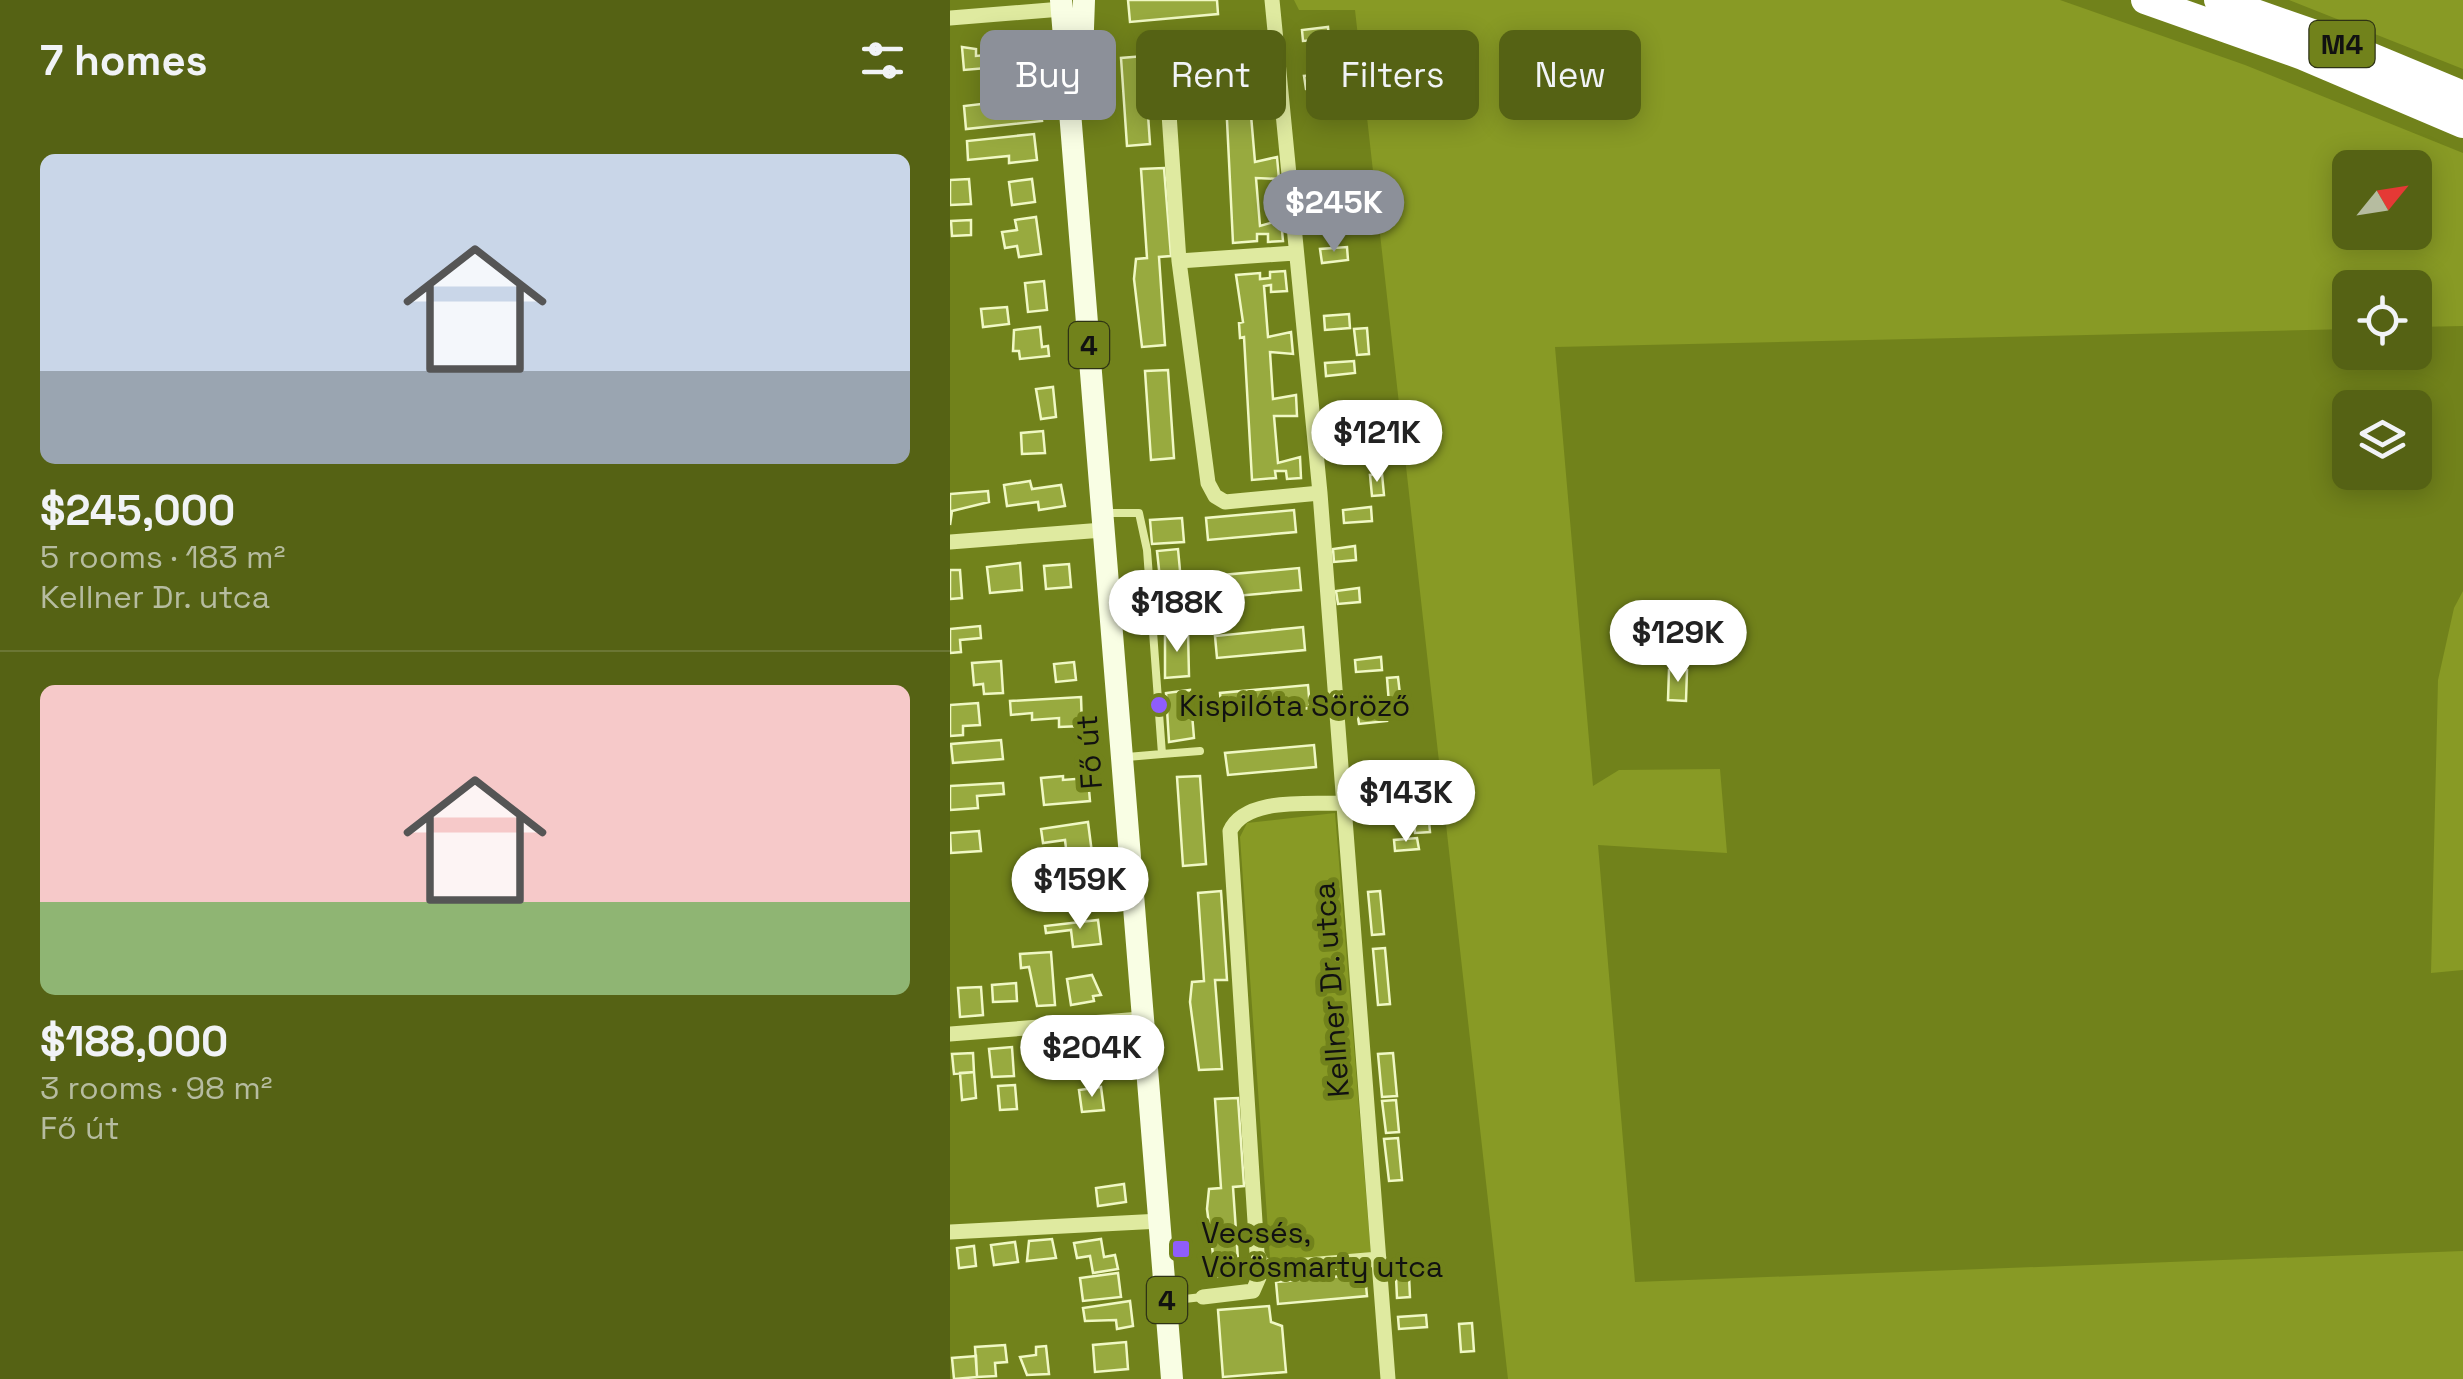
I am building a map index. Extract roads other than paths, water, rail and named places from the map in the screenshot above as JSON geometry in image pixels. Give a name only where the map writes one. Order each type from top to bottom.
[{"type":"highway","name":"M4","points":[[2145,0],[2303,56],[2463,124]]},
{"type":"highway","name":"M4","points":[[2218,0],[2321,36],[2463,95]]},
{"type":"main road","name":"Fő út","points":[[1069,3],[1077,177],[1102,521],[1172,1379]]},
{"type":"street","name":"Kellner Dr. utca","points":[[1272,0],[1320,493],[1388,1379]]},
{"type":"street","points":[[950,18],[1069,3]]},
{"type":"street","points":[[1169,120],[1179,261],[1208,483],[1215,496],[1225,502],[1320,493]]},
{"type":"street","points":[[1179,261],[1295,253]]},
{"type":"street","points":[[950,542],[1102,521]]},
{"type":"street","points":[[1264,1266],[1257,1253],[1230,830],[1239,815],[1258,808],[1344,802]]},
{"type":"street","points":[[950,1034],[1140,1019]]},
{"type":"street","points":[[950,1232],[1160,1221]]},
{"type":"street","points":[[1264,1266],[1380,1260]]},
{"type":"street","points":[[1203,1297],[1254,1291],[1264,1266]]},
{"type":"lane","points":[[1102,521],[1138,513],[1147,550],[1162,754]]},
{"type":"lane","points":[[1120,758],[1200,752]]},
{"type":"lane","points":[[1167,1302],[1203,1297]]},
{"type":"place","name":"Kispilóta Söröző","points":[[1159,705]]},
{"type":"place","name":"Vecsés, Vörösmarty utca","points":[[1181,1249]]}]
